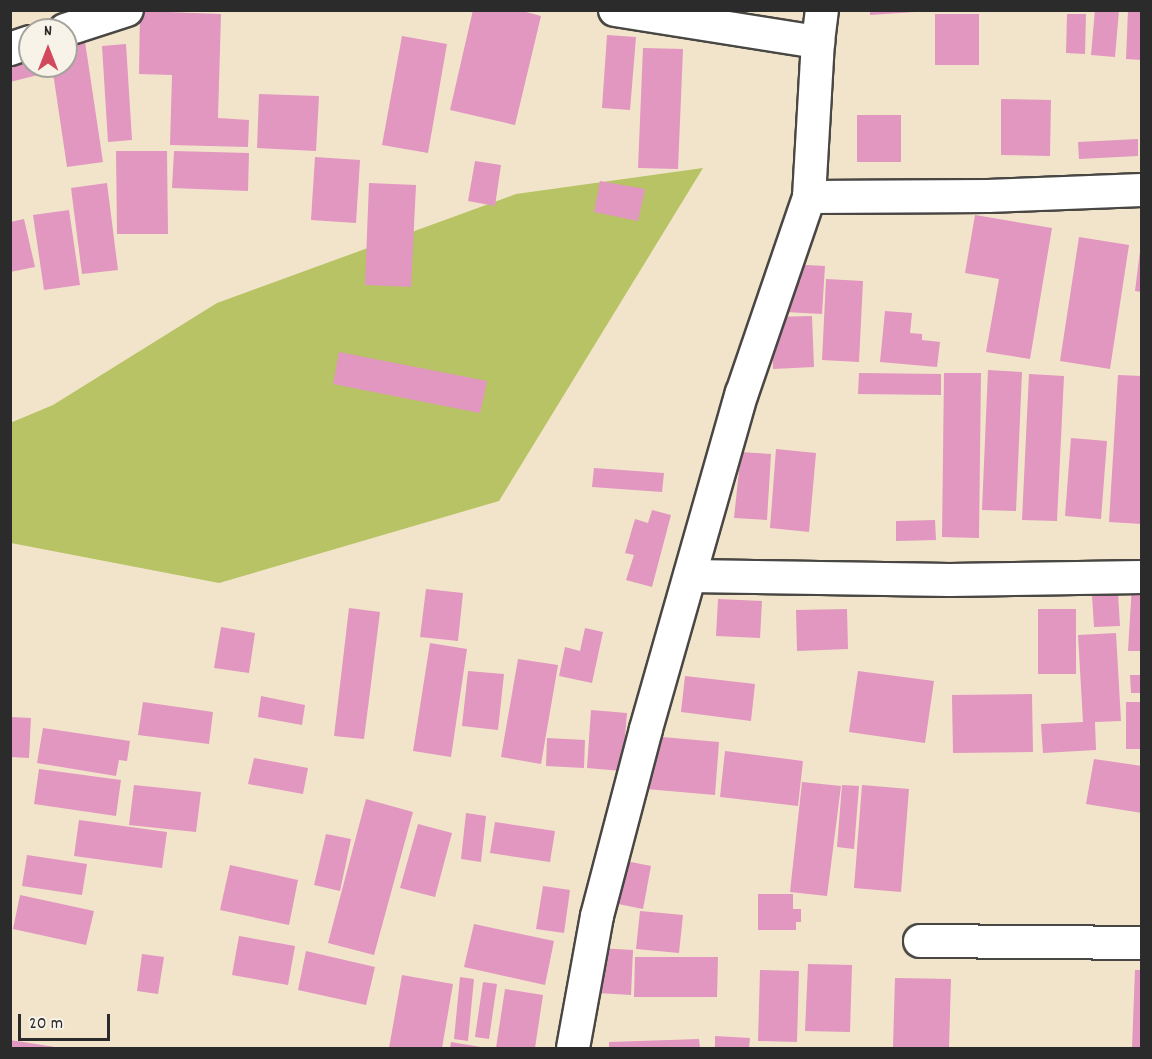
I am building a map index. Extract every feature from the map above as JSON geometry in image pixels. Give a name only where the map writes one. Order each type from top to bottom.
[{"type":"street","points":[[78,26],[127,10]]},
{"type":"street","points":[[615,10],[818,42]]},
{"type":"street","points":[[573,1048],[597,915],[646,729],[742,393],[809,197],[822,10]]},
{"type":"street","points":[[809,197],[988,196],[1142,190]]},
{"type":"street","points":[[690,576],[950,580],[1142,577]]},
{"type":"street","points":[[920,941],[1142,943]]},
{"type":"green space","points":[[703,168],[499,501],[219,583],[11,543],[10,423],[53,405],[217,303],[516,194]]},
{"type":"building","points":[[473,10],[519,10],[541,16],[515,125],[450,110]]},
{"type":"building","points":[[870,10],[915,10],[915,12],[870,15]]},
{"type":"building","points":[[1095,10],[1119,10],[1115,57],[1091,55]]},
{"type":"building","points":[[1128,10],[1142,10],[1142,60],[1126,59]]},
{"type":"building","points":[[140,11],[221,14],[218,118],[249,120],[248,147],[170,145],[172,75],[139,74]]},
{"type":"building","points":[[935,14],[979,14],[979,65],[935,65]]},
{"type":"building","points":[[1067,14],[1086,14],[1085,54],[1066,53]]},
{"type":"building","points":[[84,35],[103,162],[67,167],[54,78],[78,78],[78,36]]},
{"type":"building","points":[[607,35],[636,37],[630,110],[602,108]]},
{"type":"building","points":[[402,36],[447,44],[428,153],[382,145]]},
{"type":"building","points":[[126,44],[132,140],[108,142],[102,46]]},
{"type":"building","points":[[643,48],[683,49],[678,169],[638,168]]},
{"type":"building","points":[[18,52],[18,78],[26,78],[10,82],[10,54]]},
{"type":"building","points":[[259,94],[319,96],[316,151],[257,148]]},
{"type":"building","points":[[1001,99],[1051,100],[1050,156],[1001,155]]},
{"type":"building","points":[[857,115],[901,115],[901,162],[857,162]]},
{"type":"building","points":[[1138,139],[1138,156],[1079,159],[1078,142]]},
{"type":"building","points":[[116,151],[167,151],[168,234],[117,234]]},
{"type":"building","points":[[174,151],[249,153],[248,191],[172,188]]},
{"type":"building","points":[[315,157],[360,160],[356,223],[311,220]]},
{"type":"building","points":[[475,161],[501,165],[495,206],[468,201]]},
{"type":"building","points":[[600,181],[645,189],[638,221],[594,212]]},
{"type":"building","points":[[107,183],[118,270],[82,274],[71,188]]},
{"type":"building","points":[[369,183],[416,185],[411,287],[365,285]]},
{"type":"building","points":[[69,210],[80,285],[44,290],[33,215]]},
{"type":"building","points":[[975,215],[1052,228],[1030,359],[986,352],[999,279],[965,273]]},
{"type":"building","points":[[24,219],[35,267],[10,272],[10,222]]},
{"type":"building","points":[[1079,237],[1129,245],[1110,369],[1060,361]]},
{"type":"building","points":[[1140,251],[1142,251],[1142,292],[1135,291]]},
{"type":"building","points":[[788,264],[825,266],[822,314],[785,312]]},
{"type":"building","points":[[826,279],[863,281],[859,362],[822,360]]},
{"type":"building","points":[[885,311],[912,313],[910,333],[922,334],[922,340],[940,342],[937,367],[880,362]]},
{"type":"building","points":[[812,316],[814,367],[773,369],[771,317]]},
{"type":"building","points":[[339,352],[487,381],[480,413],[333,384]]},
{"type":"building","points":[[988,370],[1022,372],[1016,511],[982,510]]},
{"type":"building","points":[[859,373],[941,374],[941,395],[858,394]]},
{"type":"building","points":[[944,373],[981,373],[979,538],[942,537]]},
{"type":"building","points":[[1029,374],[1064,376],[1057,521],[1022,520]]},
{"type":"building","points":[[1118,375],[1142,376],[1142,524],[1109,522]]},
{"type":"building","points":[[1071,438],[1107,441],[1101,519],[1065,516]]},
{"type":"building","points":[[776,449],[816,453],[809,532],[770,528]]},
{"type":"building","points":[[741,452],[771,454],[767,520],[734,518]]},
{"type":"building","points":[[594,468],[664,473],[662,492],[592,487]]},
{"type":"building","points":[[652,510],[671,515],[652,587],[626,580],[634,555],[625,553],[635,519],[648,523]]},
{"type":"building","points":[[935,520],[936,540],[896,541],[896,521]]},
{"type":"building","points":[[1132,584],[1142,584],[1142,651],[1128,651]]},
{"type":"building","points":[[426,589],[463,593],[458,641],[420,637]]},
{"type":"building","points":[[1118,593],[1120,626],[1094,627],[1092,595]]},
{"type":"building","points":[[718,599],[762,601],[760,638],[716,636]]},
{"type":"building","points":[[349,608],[380,612],[364,739],[334,736]]},
{"type":"building","points":[[847,609],[848,649],[797,651],[796,610]]},
{"type":"building","points":[[1038,609],[1076,609],[1076,674],[1038,674]]},
{"type":"building","points":[[221,627],[255,633],[249,673],[214,668]]},
{"type":"building","points":[[585,628],[603,632],[592,683],[559,676],[565,647],[580,651]]},
{"type":"building","points":[[1116,633],[1121,721],[1095,722],[1096,750],[1043,753],[1041,724],[1083,722],[1078,635]]},
{"type":"building","points":[[430,643],[467,649],[451,757],[413,751]]},
{"type":"building","points":[[518,659],[558,665],[541,764],[501,757]]},
{"type":"building","points":[[468,671],[504,674],[498,730],[462,726]]},
{"type":"building","points":[[858,671],[934,681],[925,743],[849,732]]},
{"type":"building","points":[[1130,675],[1142,675],[1142,693],[1131,693]]},
{"type":"building","points":[[685,676],[755,684],[751,721],[681,712]]},
{"type":"building","points":[[1032,694],[1033,752],[953,753],[952,695]]},
{"type":"building","points":[[261,696],[305,705],[302,725],[258,717]]},
{"type":"building","points":[[143,702],[213,712],[209,744],[138,735]]},
{"type":"building","points":[[1126,702],[1142,702],[1142,749],[1126,749]]},
{"type":"building","points":[[591,710],[627,713],[622,771],[587,768]]},
{"type":"building","points":[[10,717],[31,718],[29,758],[10,757]]},
{"type":"building","points":[[43,728],[130,741],[127,761],[119,760],[116,776],[37,763]]},
{"type":"building","points":[[651,736],[719,742],[715,795],[646,789]]},
{"type":"building","points":[[547,738],[585,740],[584,768],[546,766]]},
{"type":"building","points":[[725,751],[803,761],[798,806],[720,797]]},
{"type":"building","points":[[254,758],[308,768],[303,794],[248,784]]},
{"type":"building","points":[[1094,759],[1142,766],[1142,813],[1086,804]]},
{"type":"building","points":[[39,769],[121,780],[116,816],[34,804]]},
{"type":"building","points":[[802,782],[841,786],[827,896],[790,892]]},
{"type":"building","points":[[134,785],[201,792],[196,832],[129,825]]},
{"type":"building","points":[[842,785],[859,786],[854,849],[837,847]]},
{"type":"building","points":[[862,785],[909,789],[901,892],[854,888]]},
{"type":"building","points":[[366,799],[413,812],[374,955],[328,943]]},
{"type":"building","points":[[466,813],[486,816],[481,862],[461,859]]},
{"type":"building","points":[[79,820],[167,832],[162,868],[74,856]]},
{"type":"building","points":[[495,822],[555,831],[550,862],[490,853]]},
{"type":"building","points":[[418,824],[452,833],[435,897],[400,888]]},
{"type":"building","points":[[326,834],[351,839],[340,891],[314,885]]},
{"type":"building","points":[[27,855],[87,864],[82,895],[22,886]]},
{"type":"building","points":[[621,860],[651,866],[643,909],[613,903]]},
{"type":"building","points":[[230,865],[298,880],[289,925],[220,910]]},
{"type":"building","points":[[543,886],[570,890],[564,933],[536,929]]},
{"type":"building","points":[[758,894],[793,894],[793,909],[801,909],[801,922],[796,922],[796,930],[758,930]]},
{"type":"building","points":[[20,895],[94,911],[86,945],[13,929]]},
{"type":"building","points":[[640,911],[683,915],[679,953],[636,949]]},
{"type":"building","points":[[474,924],[554,941],[545,985],[464,967]]},
{"type":"building","points":[[239,936],[295,946],[288,985],[232,975]]},
{"type":"building","points":[[599,948],[633,950],[631,995],[597,993]]},
{"type":"building","points":[[306,951],[375,967],[366,1005],[298,990]]},
{"type":"building","points":[[142,954],[164,957],[158,994],[137,991]]},
{"type":"building","points":[[635,957],[718,957],[717,997],[634,997]]},
{"type":"building","points":[[808,964],[852,965],[850,1032],[805,1031]]},
{"type":"building","points":[[760,970],[799,971],[797,1042],[758,1041]]},
{"type":"building","points":[[1135,970],[1142,970],[1142,1048],[1132,1048]]},
{"type":"building","points":[[402,975],[453,984],[442,1048],[389,1048]]},
{"type":"building","points":[[460,977],[474,979],[468,1041],[454,1039]]},
{"type":"building","points":[[895,978],[951,979],[949,1048],[893,1048]]},
{"type":"building","points":[[483,982],[497,984],[489,1039],[475,1037]]},
{"type":"building","points":[[505,989],[543,995],[535,1048],[496,1048]]},
{"type":"building","points":[[715,1036],[750,1038],[749,1048],[715,1048]]},
{"type":"building","points":[[699,1039],[700,1048],[609,1048],[609,1042]]},
{"type":"building","points":[[10,1040],[55,1047],[55,1048],[10,1048]]},
{"type":"building","points":[[451,1042],[481,1047],[450,1048]]}]
